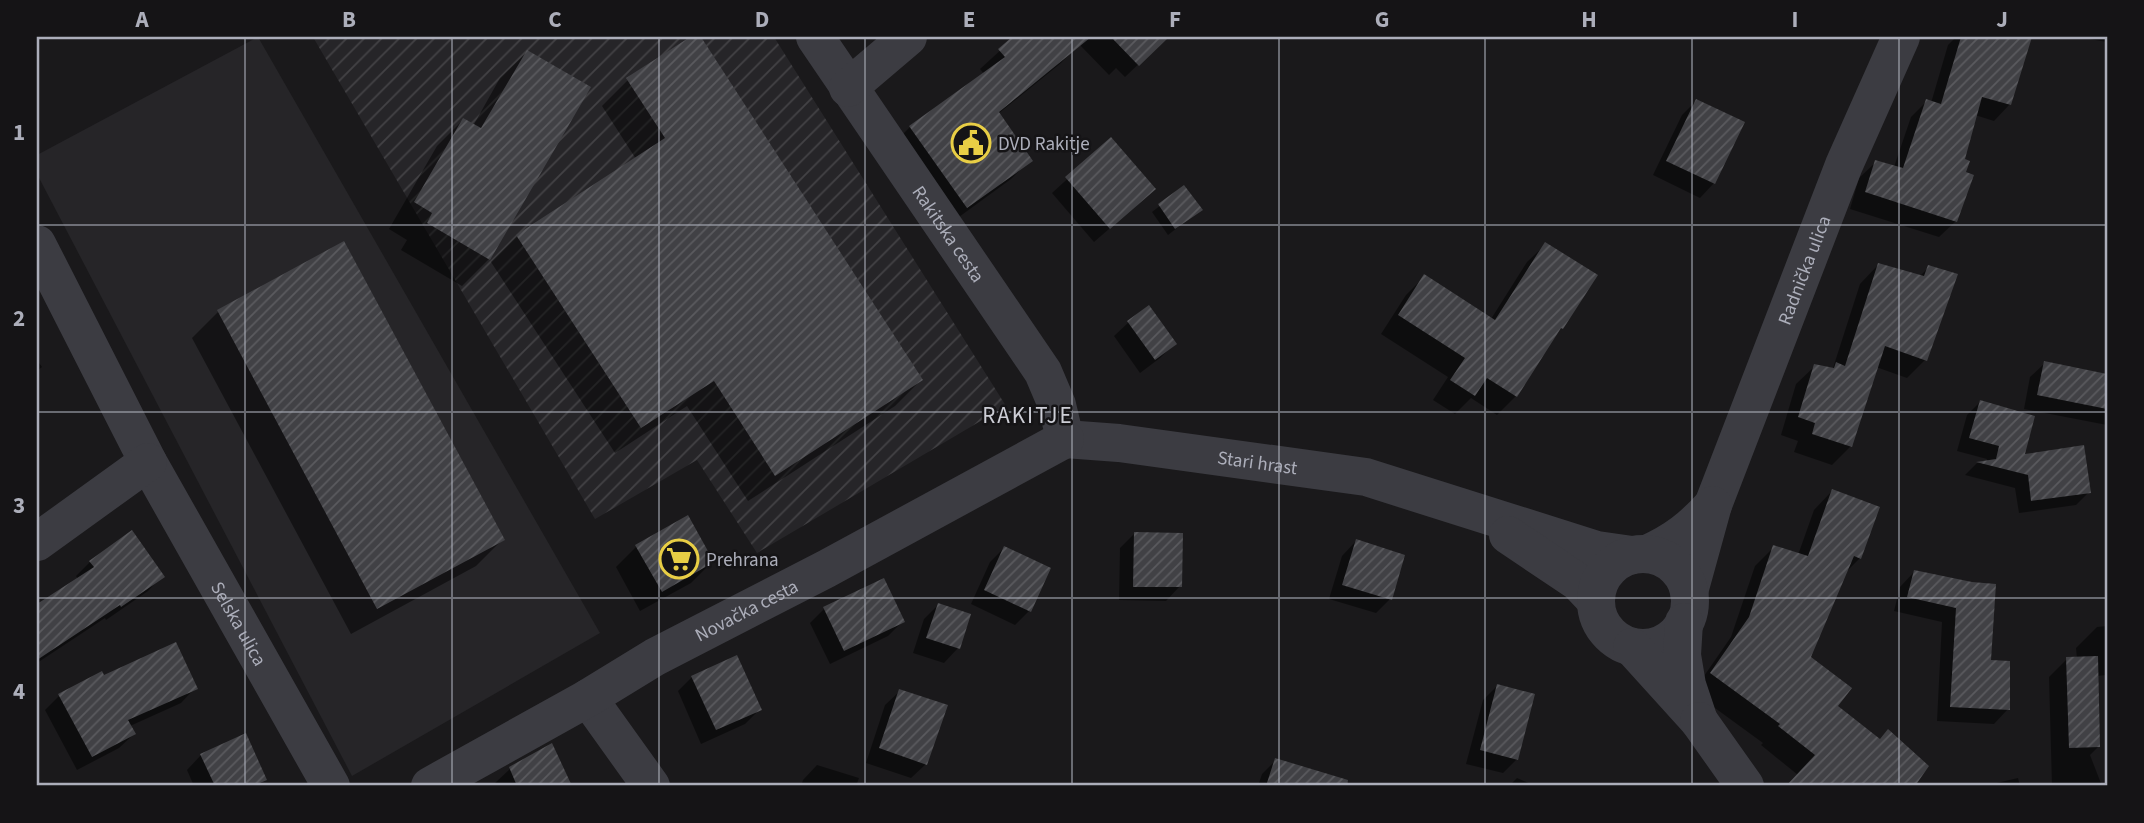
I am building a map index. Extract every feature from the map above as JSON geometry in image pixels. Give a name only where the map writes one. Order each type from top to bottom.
[{"type":"street","name":"Rakitska cesta","points":[[815,37],[1043,372],[1057,405],[1065,439]]},
{"type":"street","points":[[848,88],[908,37]]},
{"type":"street","name":"Radnička ulica","points":[[1687,607],[1713,505],[1844,165],[1901,37]]},
{"type":"street","name":"Selska ulica","points":[[37,244],[148,462],[331,786]]},
{"type":"street","name":"Stari hrast","points":[[1065,439],[1119,443],[1366,477],[1597,550],[1639,554]]},
{"type":"street","name":"Novačka cesta","points":[[430,786],[588,698],[655,657],[826,569],[1065,439]]},
{"type":"street","points":[[37,542],[148,462]]},
{"type":"street","name":"Stari hrast","points":[[1448,502],[1520,541],[1578,582],[1596,601]]},
{"type":"street","name":"Radnička ulica","points":[[1639,554],[1672,543],[1693,527],[1713,505]]},
{"type":"street","points":[[1687,607],[1675,635],[1663,643],[1647,647],[1632,646],[1617,640],[1606,630],[1598,616],[1598,585],[1617,561],[1639,554],[1662,557],[1684,578],[1687,607],[1682,655],[1687,685],[1699,721]]},
{"type":"street","points":[[1632,646],[1699,721],[1745,786]]},
{"type":"street","points":[[588,698],[651,786]]},
{"type":"shaded area","points":[[258,37],[600,633],[352,776],[37,174],[37,155]]},
{"type":"shaded area","points":[[313,37],[774,37],[1006,406],[757,553],[697,460],[595,519]]},
{"type":"building","points":[[690,37],[701,37],[923,380],[775,476],[714,381],[641,428],[516,235],[665,138],[626,78]]},
{"type":"building","name":"DVD Rakitje","points":[[1012,37],[1091,37],[999,112],[1033,161],[967,208],[909,126],[1005,57],[998,49]]},
{"type":"building","points":[[1111,37],[1169,37],[1139,66]]},
{"type":"building","points":[[1961,37],[2032,37],[2011,105],[1982,97],[1965,159],[1970,161],[1966,172],[1974,175],[1957,222],[1865,192],[1875,160],[1903,168],[1926,99],[1941,104]]},
{"type":"building","points":[[527,50],[591,87],[490,260],[427,223],[432,213],[414,202],[463,118],[481,128]]},
{"type":"building","points":[[1696,99],[1745,122],[1715,184],[1666,161]]},
{"type":"building","points":[[1111,137],[1156,189],[1110,229],[1065,177]]},
{"type":"building","points":[[1184,185],[1203,210],[1175,229],[1158,204]]},
{"type":"building","points":[[344,241],[505,540],[377,609],[217,310]]},
{"type":"building","points":[[1545,242],[1598,275],[1517,397],[1487,378],[1475,396],[1450,380],[1465,358],[1398,315],[1424,274],[1495,320]]},
{"type":"building","points":[[1878,263],[1924,276],[1928,265],[1958,274],[1927,361],[1885,346],[1852,447],[1812,434],[1815,423],[1798,417],[1814,364],[1834,368],[1836,362],[1845,366]]},
{"type":"building","points":[[1149,305],[1177,344],[1155,360],[1127,321]]},
{"type":"building","points":[[2044,361],[2107,374],[2107,409],[2037,395]]},
{"type":"building","points":[[1980,400],[2035,416],[2025,454],[2084,445],[2091,493],[2031,501],[2028,475],[1976,462],[1996,459],[1999,446],[1969,438]]},
{"type":"building","points":[[1832,489],[1880,507],[1861,559],[1854,556],[1811,657],[1852,688],[1838,706],[1880,739],[1888,729],[1929,766],[1915,786],[1786,786],[1815,755],[1778,726],[1780,724],[1710,673],[1749,617],[1773,545],[1808,556]]},
{"type":"building","points":[[688,515],[714,562],[662,592],[635,545]]},
{"type":"building","points":[[132,530],[165,577],[37,660],[37,604],[94,567],[89,561]]},
{"type":"building","points":[[1134,532],[1183,533],[1182,587],[1133,587]]},
{"type":"building","points":[[1356,539],[1405,555],[1392,600],[1342,585]]},
{"type":"building","points":[[1004,546],[1051,568],[1031,612],[984,590]]},
{"type":"building","points":[[1914,570],[1996,584],[1991,660],[2010,661],[2010,710],[1950,707],[1956,608],[1907,597]]},
{"type":"building","points":[[884,578],[905,622],[844,651],[823,607]]},
{"type":"building","points":[[938,603],[971,614],[960,649],[926,638]]},
{"type":"building","points":[[176,642],[198,689],[128,720],[136,734],[92,757],[58,694],[102,671],[104,675]]},
{"type":"building","points":[[737,655],[762,710],[716,730],[691,676]]},
{"type":"building","points":[[2098,656],[2100,747],[2069,748],[2066,657]]},
{"type":"building","points":[[1497,684],[1535,694],[1518,760],[1480,750]]},
{"type":"building","points":[[899,689],[948,705],[927,765],[879,748]]},
{"type":"building","points":[[246,733],[267,780],[253,786],[215,786],[200,754]]},
{"type":"building","points":[[552,743],[572,786],[517,786],[509,767]]},
{"type":"building","points":[[1275,758],[1348,780],[1347,786],[1266,786]]},
{"type":"place","name":"DVD Rakitje","points":[[971,143]]},
{"type":"place","name":"Prehrana","points":[[679,559]]},
{"type":"district","name":"RAKITJE","points":[[1028,415]]}]
